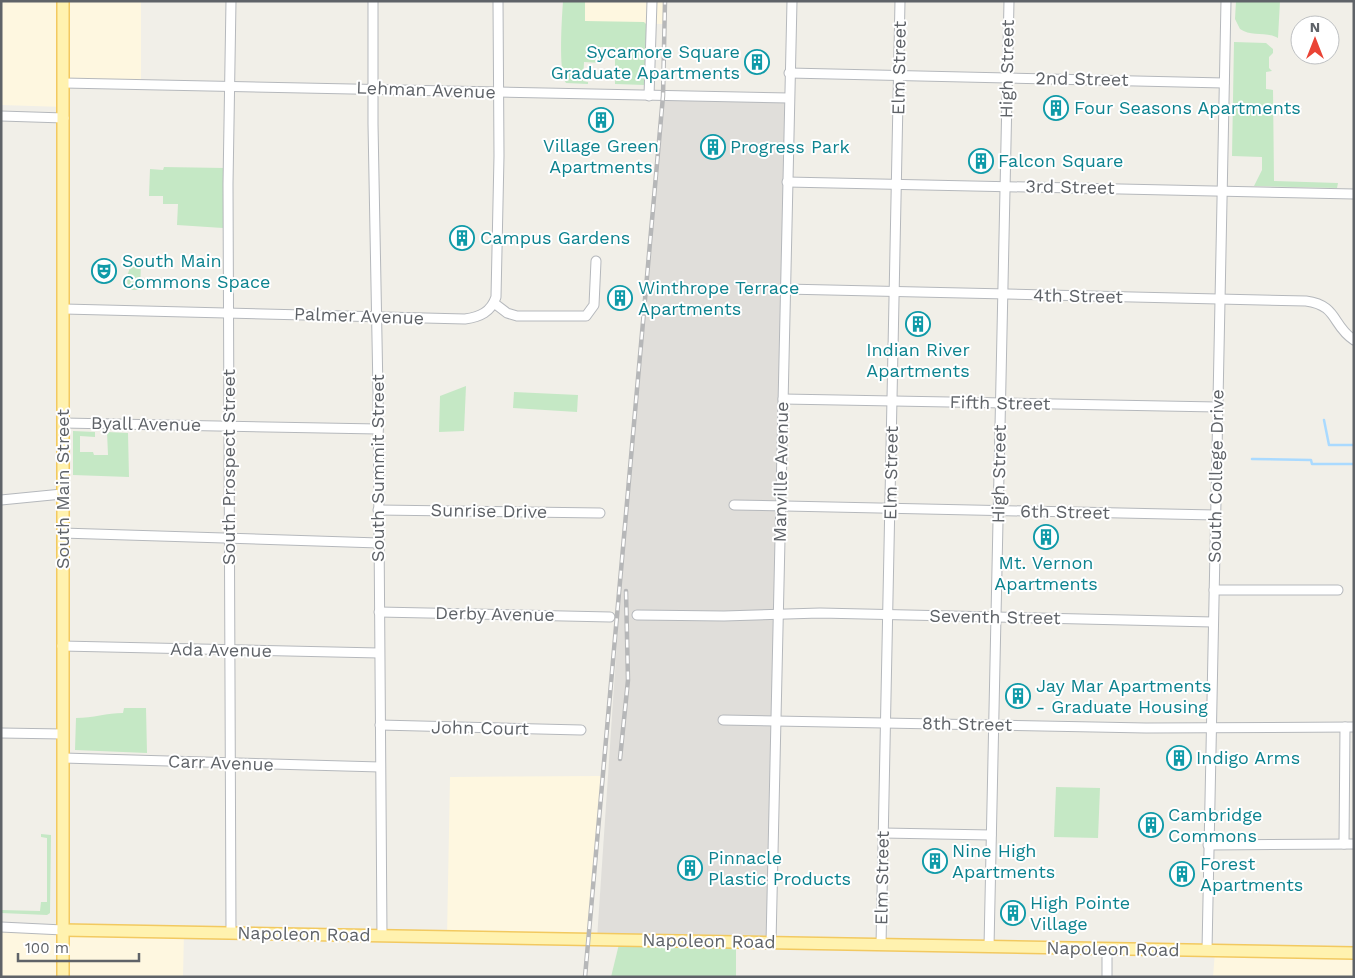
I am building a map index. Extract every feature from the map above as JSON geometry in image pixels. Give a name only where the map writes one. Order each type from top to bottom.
[{"type":"main road","name":"South Main Street","points":[[63,977],[64,1]]},
{"type":"main road","name":"Napoleon Road","points":[[63,930],[1354,953]]},
{"type":"street","name":"South Prospect Street","points":[[231,1],[228,313],[231,933]]},
{"type":"street","name":"South Summit Street","points":[[373,1],[382,935]]},
{"type":"street","points":[[498,1],[498,236],[494,303],[507,313],[517,316],[586,316],[594,305],[596,261]]},
{"type":"street","points":[[649,96],[652,1]]},
{"type":"street","name":"Manville Avenue","points":[[771,942],[792,1]]},
{"type":"street","name":"Elm Street","points":[[881,944],[900,1]]},
{"type":"street","name":"High Street","points":[[989,947],[1009,1]]},
{"type":"street","name":"South College Drive","points":[[1207,950],[1226,1]]},
{"type":"street","name":"2nd Street","points":[[789,73],[1224,82]]},
{"type":"street","name":"Lehman Avenue","points":[[64,83],[789,98]]},
{"type":"street","points":[[1,116],[64,118]]},
{"type":"street","name":"3rd Street","points":[[787,182],[1005,185],[1354,194]]},
{"type":"street","name":"4th Street","points":[[785,290],[1219,298],[1316,302],[1330,310],[1343,330],[1354,340]]},
{"type":"street","name":"Palmer Avenue","points":[[64,309],[465,319],[484,314],[494,303]]},
{"type":"street","name":"Fifth Street","points":[[783,399],[1217,407]]},
{"type":"street","name":"Byall Avenue","points":[[63,423],[378,429]]},
{"type":"street","points":[[1,500],[62,494]]},
{"type":"street","name":"6th Street","points":[[734,506],[1215,516]]},
{"type":"street","name":"Sunrise Drive","points":[[378,510],[600,513]]},
{"type":"street","points":[[62,533],[379,543]]},
{"type":"street","points":[[1214,590],[1338,590]]},
{"type":"street","name":"Derby Avenue","points":[[379,612],[610,617]]},
{"type":"street","points":[[637,615],[724,616],[778,613]]},
{"type":"street","name":"Seventh Street","points":[[778,613],[1213,622]]},
{"type":"street","name":"Ada Avenue","points":[[62,646],[379,653]]},
{"type":"street","name":"8th Street","points":[[723,720],[1210,728],[1349,727]]},
{"type":"street","name":"John Court","points":[[380,725],[581,730]]},
{"type":"street","points":[[1344,844],[1349,727]]},
{"type":"street","points":[[1,733],[63,734]]},
{"type":"street","name":"Carr Avenue","points":[[63,758],[380,767]]},
{"type":"street","points":[[883,833],[991,835]]},
{"type":"street","points":[[1208,846],[1354,844]]},
{"type":"street","points":[[1,926],[63,930]]},
{"type":"street","points":[[1107,949],[1107,977]]},
{"type":"shaded area","points":[[1,1],[141,1],[141,84],[64,83],[64,107],[1,105]]},
{"type":"shaded area","points":[[568,1],[665,1],[665,24],[569,23]]},
{"type":"shaded area","points":[[663,96],[789,98],[771,943],[597,939],[626,508]]},
{"type":"shaded area","points":[[603,776],[588,939],[447,937],[450,777]]},
{"type":"shaded area","points":[[1,927],[184,932],[183,977],[1,977]]},
{"type":"shaded area","points":[[1215,951],[1354,953],[1354,977],[1213,977]]},
{"type":"green space","points":[[563,1],[585,1],[585,21],[644,22],[648,26],[645,85],[615,84],[615,47],[601,47],[601,63],[584,62],[583,81],[588,82],[588,84],[566,83],[561,56]]},
{"type":"green space","points":[[1236,1],[1280,1],[1278,38],[1249,33],[1240,29],[1235,19]]},
{"type":"green space","points":[[1234,42],[1266,43],[1273,49],[1273,53],[1269,57],[1269,68],[1272,71],[1266,72],[1266,89],[1273,90],[1274,181],[1338,183],[1337,188],[1254,186],[1262,170],[1262,157],[1232,156]]},
{"type":"green space","points":[[164,167],[224,168],[223,228],[177,225],[178,204],[163,204],[163,196],[149,196],[150,169],[163,170]]},
{"type":"green space","points":[[136,259],[141,262],[140,290],[128,290],[127,276],[133,260]]},
{"type":"green space","points":[[466,386],[464,431],[439,432],[440,396]]},
{"type":"green space","points":[[514,392],[578,395],[577,412],[513,408]]},
{"type":"green space","points":[[73,431],[95,432],[95,437],[80,436],[80,452],[93,452],[94,455],[108,455],[107,432],[128,433],[129,477],[73,475]]},
{"type":"green space","points":[[124,708],[146,708],[147,753],[75,750],[76,718],[123,713]]},
{"type":"green space","points":[[1056,787],[1100,788],[1098,838],[1054,837]]},
{"type":"green space","points":[[41,834],[51,835],[50,913],[47,915],[1,913],[1,910],[40,911],[41,902],[47,902],[47,838],[41,837]]},
{"type":"green space","points":[[620,940],[736,942],[736,977],[611,977]]},
{"type":"waterway","points":[[1324,420],[1329,445],[1354,445]]},
{"type":"waterway","points":[[1252,459],[1311,460],[1312,464],[1354,464]]},
{"type":"railway","points":[[585,977],[663,96],[665,1]]},
{"type":"railway","points":[[620,759],[628,680],[626,591]]},
{"type":"place","name":"Sycamore Square Graduate Apartments","points":[[757,62]]},
{"type":"place","name":"Four Seasons Apartments","points":[[1056,108]]},
{"type":"place","name":"Village Green Apartments","points":[[601,120]]},
{"type":"place","name":"Progress Park","points":[[713,147]]},
{"type":"place","name":"Falcon Square","points":[[981,161]]},
{"type":"place","name":"Campus Gardens","points":[[462,238]]},
{"type":"place","name":"South Main Commons Space","points":[[104,271]]},
{"type":"place","name":"Winthrope Terrace Apartments","points":[[620,298]]},
{"type":"place","name":"Indian River Apartments","points":[[918,324]]},
{"type":"place","name":"Mt. Vernon Apartments","points":[[1046,537]]},
{"type":"place","name":"Jay Mar Apartments - Graduate Housing","points":[[1018,696]]},
{"type":"place","name":"Indigo Arms","points":[[1179,758]]},
{"type":"place","name":"Cambridge Commons","points":[[1151,825]]},
{"type":"place","name":"Nine High Apartments","points":[[935,861]]},
{"type":"place","name":"Pinnacle Plastic Products","points":[[690,868]]},
{"type":"place","name":"Forest Apartments","points":[[1182,874]]},
{"type":"place","name":"High Pointe Village","points":[[1013,913]]}]
